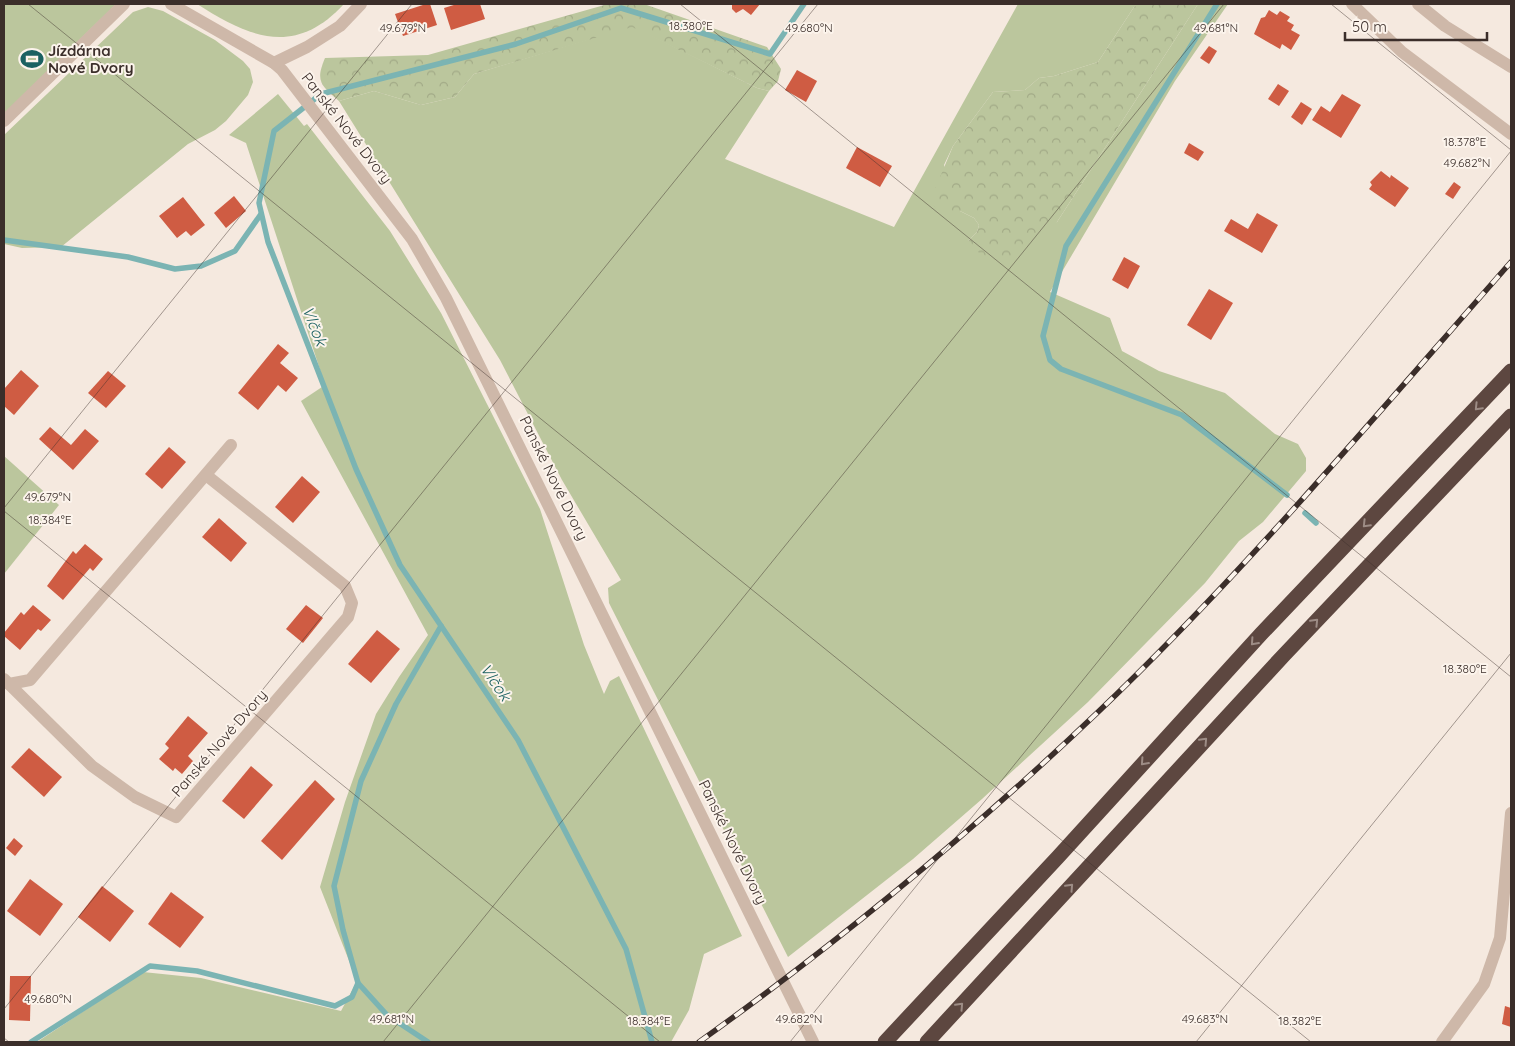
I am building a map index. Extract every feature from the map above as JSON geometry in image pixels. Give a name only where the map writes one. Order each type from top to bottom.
[{"type":"highway","points":[[885,1042],[1058,857],[1261,634],[1511,371]]},
{"type":"highway","points":[[927,1042],[1284,655],[1511,416]]},
{"type":"street","points":[[4,121],[124,4]]},
{"type":"street","name":"Panské Nové Dvory","points":[[170,4],[274,63],[292,83],[412,238],[446,298],[813,1042]]},
{"type":"street","points":[[274,63],[307,47],[340,26],[361,4]]},
{"type":"street","points":[[1352,4],[1402,52],[1511,134]]},
{"type":"street","points":[[1418,4],[1445,26],[1511,67]]},
{"type":"street","name":"Panské Nové Dvory","points":[[6,682],[30,680],[231,445]]},
{"type":"street","name":"Panské Nové Dvory","points":[[6,682],[92,766],[135,797],[176,818],[348,617],[352,603],[345,586],[206,475]]},
{"type":"street","points":[[1442,1042],[1484,984],[1500,938],[1511,813]]},
{"type":"green space","name":"Jízdárna Nové Dvory","points":[[4,4],[116,4],[4,114]]},
{"type":"green space","points":[[197,4],[344,4],[326,21],[308,31],[290,36],[272,37],[235,26]]},
{"type":"green space","points":[[608,4],[644,4],[767,47],[781,69],[778,81],[769,91],[757,88],[632,27],[474,74],[455,97],[421,105],[374,91],[339,101],[324,87],[320,78],[325,58],[428,55]]},
{"type":"green space","points":[[1018,4],[1136,4],[1098,62],[1054,76],[1039,78],[1025,90],[993,92],[953,146],[944,165],[960,211],[974,218],[979,225],[977,232],[968,241],[1057,222],[1198,4],[1228,4],[1175,81],[1050,292],[1110,318],[1122,351],[1159,371],[1225,393],[1275,434],[1298,444],[1306,458],[1306,471],[1263,522],[1239,541],[1205,583],[1088,702],[913,859],[788,957],[609,603],[608,588],[621,580],[562,480],[500,360],[339,101],[374,91],[421,105],[455,97],[474,74],[632,26],[757,88],[769,91],[725,159],[894,227]]},
{"type":"green space","points":[[1136,4],[1198,4],[1057,222],[1031,246],[1000,264],[978,252],[968,241],[977,232],[979,225],[974,218],[960,211],[951,218],[938,211],[930,201],[953,146],[993,92],[1025,90],[1039,78],[1054,76],[1098,62]]},
{"type":"green space","points":[[148,7],[163,11],[215,40],[243,61],[250,69],[253,82],[248,95],[226,121],[215,130],[188,144],[61,247],[22,248],[4,244],[4,135],[133,12]]},
{"type":"green space","points":[[278,94],[304,126],[307,124],[390,231],[441,313],[540,509],[584,645],[604,694],[610,681],[619,676],[742,936],[704,954],[689,1010],[671,1042],[37,1042],[143,972],[201,978],[341,1011],[357,981],[320,887],[345,802],[376,714],[428,635],[301,401],[325,385],[246,143],[229,135]]},
{"type":"green space","points":[[4,456],[59,505],[4,574]]},
{"type":"building","points":[[430,4],[437,25],[403,36],[395,14]]},
{"type":"building","points":[[457,4],[480,4],[485,19],[451,30],[444,8]]},
{"type":"building","points":[[732,4],[760,4],[751,15],[743,9],[736,13],[732,9]]},
{"type":"building","points":[[1269,10],[1277,15],[1280,11],[1290,17],[1287,21],[1294,25],[1291,30],[1300,35],[1291,50],[1282,44],[1280,49],[1254,34],[1261,18],[1265,17]]},
{"type":"building","points":[[1209,46],[1217,51],[1209,64],[1200,58]]},
{"type":"building","points":[[797,70],[817,81],[806,102],[785,90]]},
{"type":"building","points":[[1278,84],[1289,91],[1279,106],[1268,99]]},
{"type":"building","points":[[1342,94],[1361,105],[1341,138],[1312,120],[1321,106],[1330,112]]},
{"type":"building","points":[[1301,102],[1312,109],[1302,125],[1291,117]]},
{"type":"building","points":[[1189,143],[1204,152],[1198,161],[1184,153]]},
{"type":"building","points":[[857,147],[892,166],[880,187],[846,168]]},
{"type":"building","points":[[1381,171],[1390,178],[1391,175],[1409,188],[1395,207],[1369,189],[1372,185],[1370,182]]},
{"type":"building","points":[[1454,182],[1461,187],[1453,199],[1445,194]]},
{"type":"building","points":[[234,196],[246,211],[226,228],[214,213]]},
{"type":"building","points":[[183,197],[205,225],[191,236],[186,231],[177,238],[159,216]]},
{"type":"building","points":[[1257,213],[1278,225],[1262,253],[1224,231],[1231,219],[1248,229]]},
{"type":"building","points":[[1124,257],[1140,266],[1128,289],[1112,280]]},
{"type":"building","points":[[1209,289],[1233,303],[1211,340],[1187,325]]},
{"type":"building","points":[[278,344],[289,353],[280,363],[298,378],[286,392],[278,385],[258,410],[238,393]]},
{"type":"building","points":[[21,370],[39,386],[14,415],[4,406],[4,389]]},
{"type":"building","points":[[108,371],[126,386],[106,408],[88,393]]},
{"type":"building","points":[[50,427],[71,445],[85,429],[99,441],[73,470],[39,439]]},
{"type":"building","points":[[169,447],[186,462],[162,489],[145,474]]},
{"type":"building","points":[[302,476],[320,492],[293,523],[275,507]]},
{"type":"building","points":[[219,518],[247,543],[231,562],[202,537]]},
{"type":"building","points":[[85,544],[103,559],[93,571],[90,568],[63,600],[47,586],[73,551],[76,554]]},
{"type":"building","points":[[33,605],[51,620],[41,631],[38,629],[20,650],[4,636],[4,633],[21,612],[24,615]]},
{"type":"building","points":[[306,605],[323,618],[303,643],[286,629]]},
{"type":"building","points":[[377,630],[400,649],[371,683],[348,664]]},
{"type":"building","points":[[188,716],[208,733],[188,756],[193,761],[182,774],[175,768],[173,771],[159,759],[169,748],[165,744]]},
{"type":"building","points":[[29,748],[62,777],[44,797],[11,767]]},
{"type":"building","points":[[251,766],[273,785],[244,819],[222,801]]},
{"type":"building","points":[[315,780],[335,799],[282,860],[261,841]]},
{"type":"building","points":[[14,838],[23,846],[15,856],[6,848]]},
{"type":"building","points":[[30,879],[63,904],[40,936],[7,911]]},
{"type":"building","points":[[102,886],[134,911],[110,942],[78,917]]},
{"type":"building","points":[[171,892],[204,917],[180,948],[148,924]]},
{"type":"building","points":[[10,976],[31,976],[30,1021],[9,1020]]},
{"type":"building","points":[[1505,1006],[1511,1008],[1511,1027],[1502,1024]]},
{"type":"waterway","name":"Vlčok","points":[[652,1042],[626,949],[518,740],[400,565],[356,469],[268,242],[259,203],[274,131],[321,94],[516,44],[621,8],[770,54],[804,4]]},
{"type":"waterway","points":[[1217,4],[1066,246],[1043,336],[1050,360],[1061,369],[1182,415],[1287,495]]},
{"type":"waterway","points":[[4,240],[128,257],[175,269],[201,266],[235,251],[261,214]]},
{"type":"waterway","points":[[1305,513],[1316,523]]},
{"type":"waterway","points":[[31,1042],[150,966],[197,971],[335,1006],[352,997],[358,983],[343,930],[334,886],[361,781],[396,704],[441,626]]},
{"type":"waterway","points":[[358,983],[387,1015],[428,1042]]},
{"type":"railway","points":[[699,1042],[803,965],[904,885],[1002,801],[1097,713],[1205,605],[1257,549],[1511,262]]},
{"type":"place","name":"Jízdárna Nové Dvory","points":[[32,59]]}]
